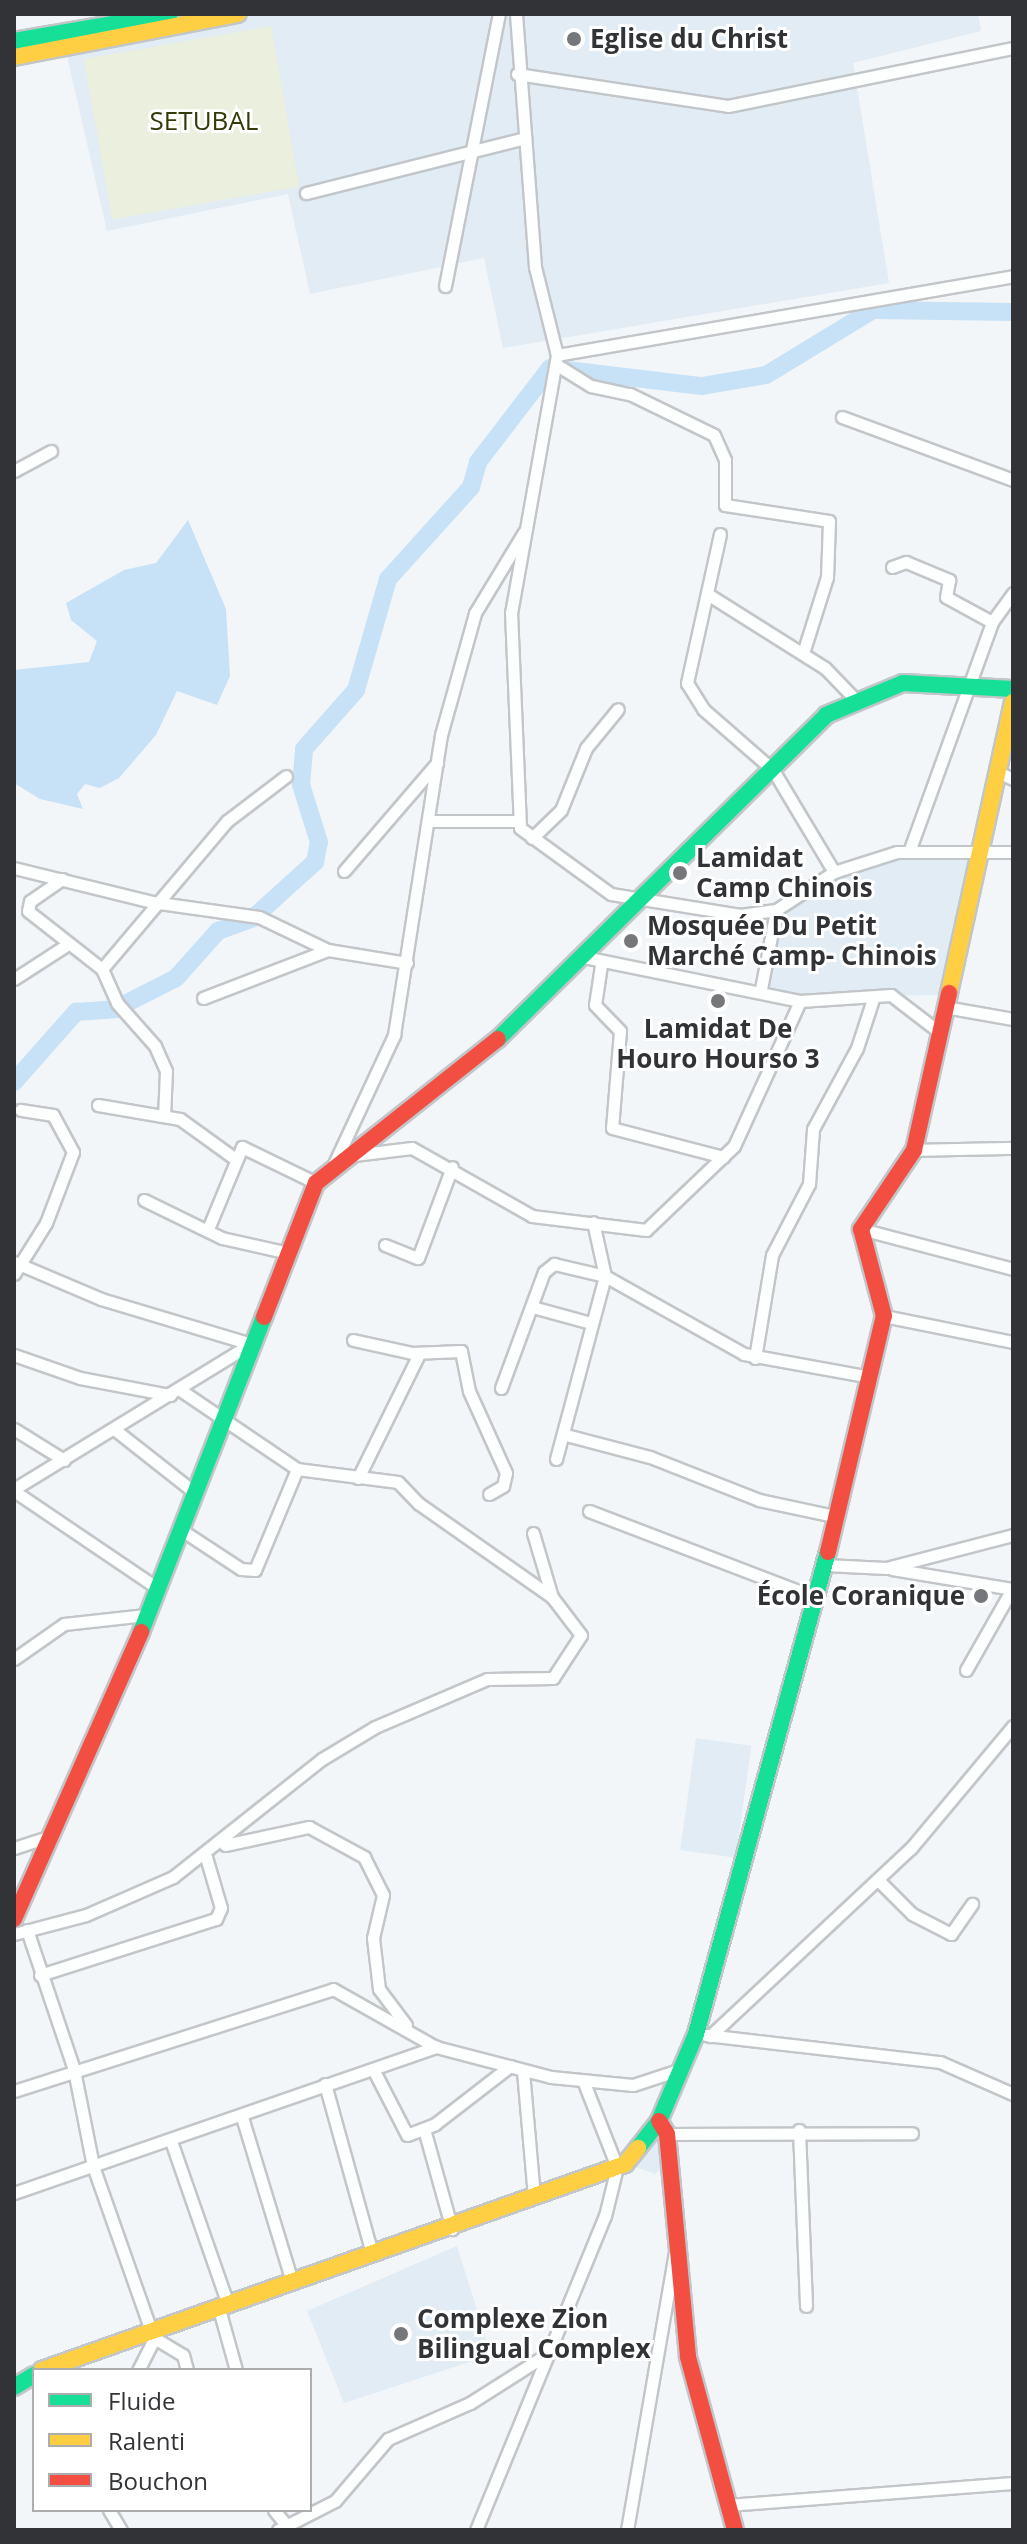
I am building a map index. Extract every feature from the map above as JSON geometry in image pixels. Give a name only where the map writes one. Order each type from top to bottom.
[{"type":"main road","points":[[14,41],[170,14]]},
{"type":"main road","points":[[14,57],[238,14]]},
{"type":"main road","points":[[20,1924],[52,1836],[157,1588],[316,1183],[521,1022],[579,956],[826,715],[854,698],[903,683],[971,684],[1013,689]]},
{"type":"main road","points":[[735,2530],[688,2357],[663,2128],[684,2067],[703,2035],[838,1517],[884,1316],[861,1229],[914,1150],[981,847],[1006,775],[1012,709]]},
{"type":"main road","points":[[48,2368],[223,2305],[452,2229],[617,2167],[663,2128]]},
{"type":"main road","points":[[14,2387],[32,2376]]},
{"type":"street","points":[[445,286],[499,14]]},
{"type":"street","points":[[516,14],[517,74],[535,267],[557,360],[510,623],[517,821],[532,838],[603,890],[740,915],[776,910],[834,872],[910,849],[981,847],[1013,852]]},
{"type":"street","points":[[517,74],[728,106],[1013,48]]},
{"type":"street","points":[[306,193],[471,156],[525,138]]},
{"type":"street","points":[[557,360],[1013,276]]},
{"type":"street","points":[[557,360],[591,386],[630,394],[714,435],[725,460],[725,505],[829,521],[827,577],[803,653]]},
{"type":"street","points":[[842,417],[1013,480]]},
{"type":"street","points":[[14,471],[51,451]]},
{"type":"street","points":[[331,1170],[391,1047],[432,821],[437,763],[479,603],[528,525]]},
{"type":"street","points":[[720,534],[709,595],[688,661],[690,692],[773,770],[834,872]]},
{"type":"street","points":[[892,567],[906,562],[949,580],[946,597],[992,622]]},
{"type":"street","points":[[910,849],[992,622],[1013,593]]},
{"type":"street","points":[[709,595],[803,653],[854,698]]},
{"type":"street","points":[[532,838],[561,810],[586,748],[618,709]]},
{"type":"street","points":[[344,871],[437,763]]},
{"type":"street","points":[[102,969],[152,902],[227,821],[286,776]]},
{"type":"street","points":[[432,821],[517,821]]},
{"type":"street","points":[[14,868],[152,902],[259,917],[328,950],[407,963]]},
{"type":"street","points":[[62,879],[27,906],[65,946],[102,969],[117,1003],[159,1053],[164,1116]]},
{"type":"street","points":[[761,989],[776,910]]},
{"type":"street","points":[[14,979],[65,946]]},
{"type":"street","points":[[203,998],[328,950]]},
{"type":"street","points":[[579,956],[601,965],[761,989],[800,1001],[873,999],[891,995],[938,1031]]},
{"type":"street","points":[[601,965],[595,1005],[620,1031],[612,1128],[723,1157]]},
{"type":"street","points":[[755,1358],[772,1255],[809,1184],[818,1115],[857,1048],[873,999]]},
{"type":"street","points":[[354,1156],[404,1147],[452,1167],[525,1213],[652,1228],[723,1157],[741,1133],[800,1001]]},
{"type":"street","points":[[945,1007],[1013,1019]]},
{"type":"street","points":[[98,1105],[164,1116],[234,1158]]},
{"type":"street","points":[[20,1110],[53,1115],[73,1152],[51,1213],[16,1267],[101,1299],[251,1344]]},
{"type":"street","points":[[208,1229],[234,1158],[247,1148],[316,1183]]},
{"type":"street","points":[[914,1150],[1013,1148]]},
{"type":"street","points":[[385,1245],[418,1258],[452,1167]]},
{"type":"street","points":[[144,1200],[208,1229],[289,1253]]},
{"type":"street","points":[[556,1459],[566,1435],[591,1323],[605,1276],[593,1222]]},
{"type":"street","points":[[861,1229],[1013,1269]]},
{"type":"street","points":[[501,1388],[536,1308],[548,1266],[605,1276],[707,1338],[755,1358],[870,1377]]},
{"type":"street","points":[[536,1308],[591,1323]]},
{"type":"street","points":[[884,1316],[1013,1342]]},
{"type":"street","points":[[353,1340],[419,1354],[461,1351],[469,1391],[506,1473],[503,1486],[489,1494]]},
{"type":"street","points":[[157,1588],[14,1490],[251,1344]]},
{"type":"street","points":[[358,1478],[419,1354]]},
{"type":"street","points":[[14,1355],[80,1378],[176,1393],[223,1422],[271,1445],[297,1469],[398,1482],[419,1504],[552,1597],[581,1635],[553,1678],[487,1679],[375,1727],[322,1759],[206,1857],[86,1915],[20,1924]]},
{"type":"street","points":[[14,1429],[64,1460]]},
{"type":"street","points":[[114,1429],[194,1492]]},
{"type":"street","points":[[566,1435],[636,1452],[759,1500],[838,1517]]},
{"type":"street","points":[[180,1529],[241,1569],[255,1570],[297,1469]]},
{"type":"street","points":[[589,1511],[817,1598]]},
{"type":"street","points":[[533,1533],[552,1597]]},
{"type":"street","points":[[886,1568],[1013,1535]]},
{"type":"street","points":[[825,1565],[886,1568],[1013,1589],[966,1670]]},
{"type":"street","points":[[14,1659],[64,1624],[146,1615]]},
{"type":"street","points":[[703,2035],[879,1881],[1013,1726]]},
{"type":"street","points":[[216,1847],[309,1827],[364,1857],[383,1895],[373,1938],[379,1989],[406,2025],[409,2035],[436,2047],[523,2071],[584,2083],[651,2084],[684,2067]]},
{"type":"street","points":[[14,1848],[52,1836]]},
{"type":"street","points":[[40,1975],[216,1919],[221,1908],[206,1857]]},
{"type":"street","points":[[879,1881],[912,1914],[951,1934],[972,1904]]},
{"type":"street","points":[[14,1934],[20,1924]]},
{"type":"street","points":[[20,1924],[74,2070],[93,2166],[147,2333],[154,2339],[139,2368]]},
{"type":"street","points":[[14,2091],[325,1990],[342,1993],[383,2023],[406,2025]]},
{"type":"street","points":[[703,2035],[940,2062],[1013,2094]]},
{"type":"street","points":[[14,2193],[242,2117],[325,2084],[436,2047]]},
{"type":"street","points":[[373,2069],[407,2135],[424,2129],[510,2066]]},
{"type":"street","points":[[523,2071],[534,2197]]},
{"type":"street","points":[[476,2530],[544,2356],[605,2216],[617,2167],[584,2083]]},
{"type":"street","points":[[325,2084],[372,2254]]},
{"type":"street","points":[[242,2117],[292,2282]]},
{"type":"street","points":[[663,2128],[912,2133]]},
{"type":"street","points":[[424,2129],[452,2229]]},
{"type":"street","points":[[799,2130],[806,2306]]},
{"type":"street","points":[[171,2141],[223,2305],[236,2368]]},
{"type":"street","points":[[627,2530],[659,2364],[668,2261],[677,2245]]},
{"type":"street","points":[[147,2333],[183,2355],[186,2368]]},
{"type":"street","points":[[285,2529],[335,2501],[388,2439],[470,2403],[544,2356]]},
{"type":"street","points":[[727,2505],[1013,2483]]},
{"type":"street","points":[[110,2512],[121,2530]]},
{"type":"shaded area","points":[[214,14],[978,14],[981,31],[853,63],[889,283],[503,348],[484,258],[310,294],[288,194],[107,231],[64,43]]},
{"type":"shaded area","points":[[974,852],[941,995],[804,997],[766,986],[779,911],[837,874],[902,854]]},
{"type":"shaded area","points":[[696,1738],[751,1746],[736,1858],[680,1850]]},
{"type":"shaded area","points":[[655,2130],[672,2159],[655,2174],[630,2165]]},
{"type":"shaded area","points":[[457,2246],[491,2355],[344,2403],[307,2311]]},
{"type":"green space","name":"SETUBAL","points":[[271,26],[299,187],[112,220],[84,59]]},
{"type":"water","points":[[188,520],[226,609],[230,676],[217,705],[177,691],[156,735],[119,778],[100,788],[85,784],[77,794],[83,809],[40,799],[14,783],[14,670],[89,662],[97,641],[71,620],[66,603],[124,570],[156,563]]},
{"type":"waterway","points":[[14,1082],[76,1012],[115,1009],[176,978],[218,931],[253,918],[315,862],[319,842],[301,785],[304,749],[356,690],[388,579],[471,487],[478,462],[550,368],[702,386],[766,375],[873,310],[1013,312]]},
{"type":"traffic: fast","points":[[14,41],[170,14]]},
{"type":"traffic: fast","points":[[498,1039],[826,715],[903,683],[1013,689]]},
{"type":"traffic: fast","points":[[141,1632],[264,1317]]},
{"type":"traffic: fast","points":[[638,2148],[659,2121],[696,2034],[828,1552]]},
{"type":"traffic: fast","points":[[14,2387],[32,2376]]},
{"type":"traffic: slow","points":[[14,57],[238,14]]},
{"type":"traffic: slow","points":[[949,993],[1013,702]]},
{"type":"traffic: slow","points":[[48,2368],[625,2164],[638,2148]]},
{"type":"traffic: jam","points":[[828,1552],[884,1316],[861,1229],[914,1150],[949,993]]},
{"type":"traffic: jam","points":[[264,1317],[316,1183],[498,1039]]},
{"type":"traffic: jam","points":[[14,1919],[141,1632]]},
{"type":"traffic: jam","points":[[659,2121],[667,2134],[688,2357],[735,2530]]},
{"type":"place","name":"Eglise du Christ","points":[[574,39]]},
{"type":"place","name":"Lamidat Camp Chinois","points":[[680,873]]},
{"type":"place","name":"Mosquée Du Petit Marché Camp- Chinois","points":[[631,941]]},
{"type":"place","name":"Lamidat De Houro Hourso 3","points":[[718,1001]]},
{"type":"place","name":"École Coranique","points":[[981,1596]]},
{"type":"place","name":"Complexe Zion Bilingual Complex","points":[[401,2334]]}]
